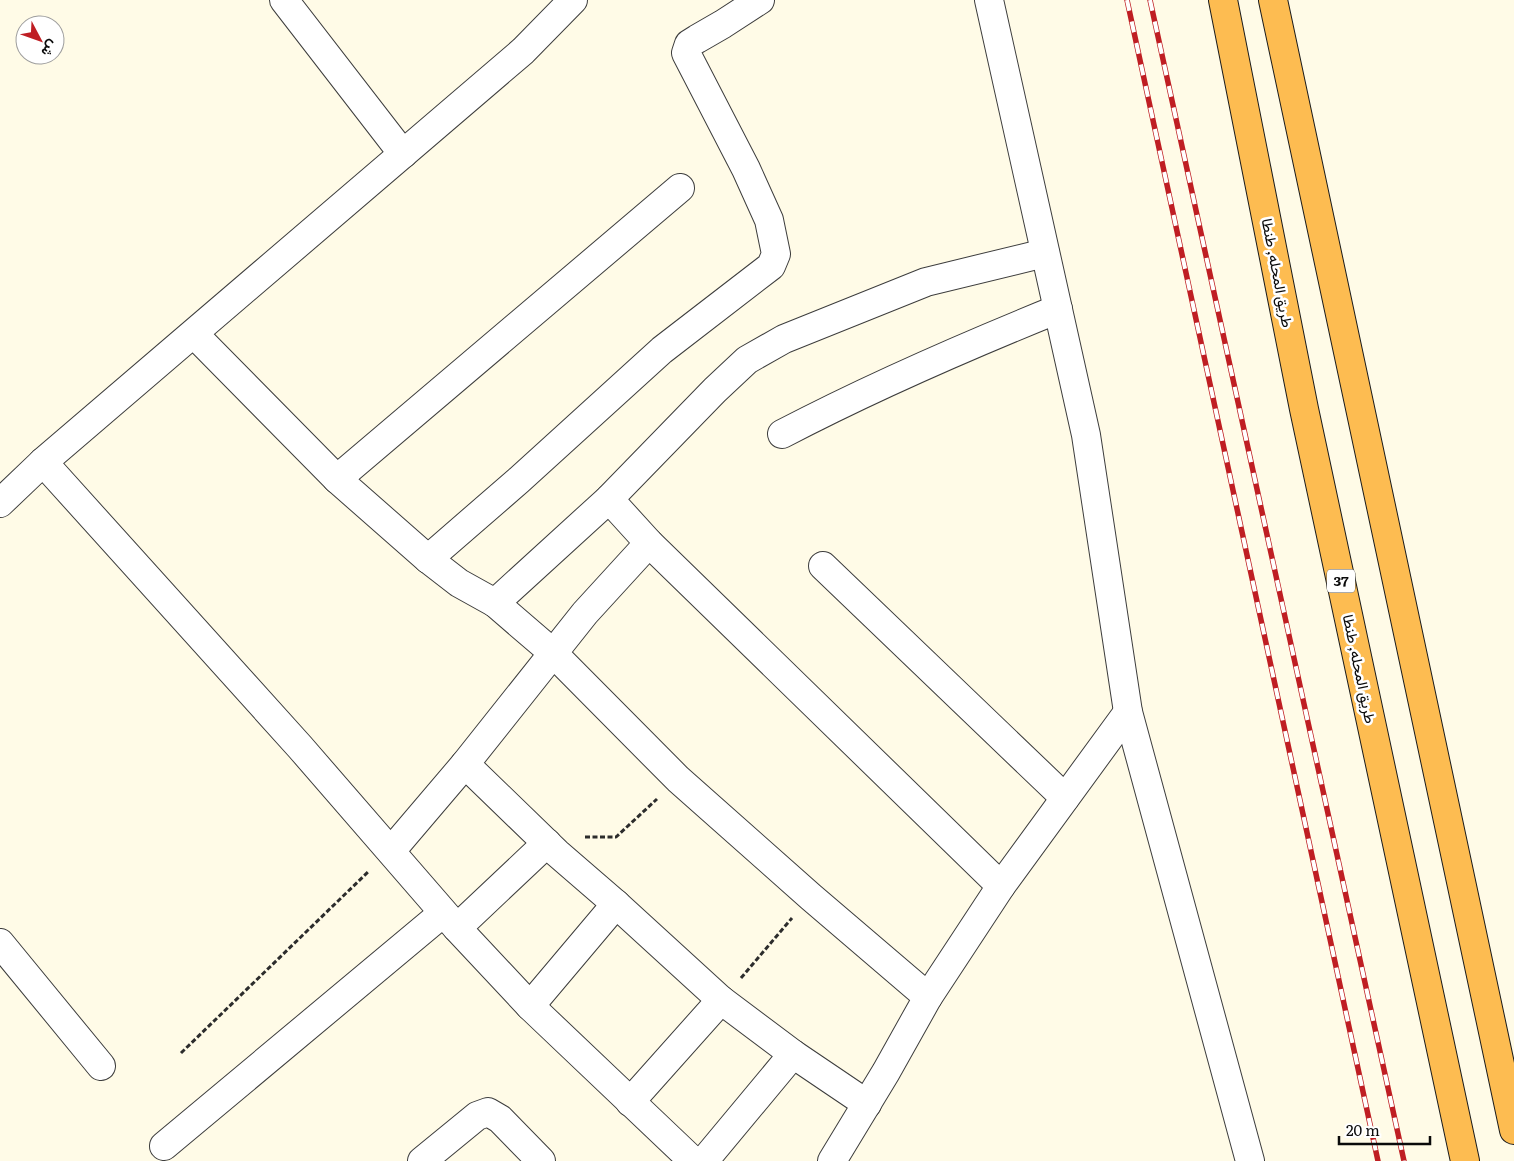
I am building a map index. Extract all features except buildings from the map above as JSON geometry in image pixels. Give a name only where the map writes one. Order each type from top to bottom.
[{"type":"highway","points":[[1273,0],[1509,1080],[1514,1130]]},
{"type":"highway","name":"طريق المحله, طنطا","points":[[1221,4],[1304,409],[1465,1161]]},
{"type":"street","points":[[284,0],[403,154]]},
{"type":"street","points":[[0,503],[43,462],[523,51],[573,0]]},
{"type":"street","points":[[428,559],[519,480],[662,350],[771,266],[776,254],[768,220],[746,169],[686,53],[689,44],[760,0]]},
{"type":"street","points":[[989,0],[1086,435],[1128,712],[1250,1161]]},
{"type":"street","points":[[337,479],[680,188]]},
{"type":"street","points":[[495,602],[608,499],[732,372],[747,360],[784,339],[926,282],[1045,253]]},
{"type":"street","points":[[782,434],[836,406],[949,354],[1058,309]]},
{"type":"street","points":[[194,334],[337,479],[428,559],[459,583],[495,602],[552,652],[678,779],[811,897],[928,997]]},
{"type":"street","points":[[43,462],[294,740],[450,920],[530,1006],[693,1161]]},
{"type":"street","points":[[608,499],[649,543],[1001,886]]},
{"type":"street","points":[[391,851],[465,764],[552,652],[649,543]]},
{"type":"street","points":[[823,566],[1065,798]]},
{"type":"street","points":[[832,1161],[928,997],[1001,886],[1128,712]]},
{"type":"street","points":[[465,764],[552,848],[721,1000],[793,1054],[867,1104]]},
{"type":"street","points":[[164,1146],[450,920],[552,848]]},
{"type":"street","points":[[530,1006],[616,904]]},
{"type":"street","points":[[0,943],[101,1066]]},
{"type":"street","points":[[630,1102],[721,1000]]},
{"type":"street","points":[[704,1161],[793,1054]]},
{"type":"street","points":[[422,1161],[477,1116],[488,1112],[500,1119],[534,1159]]},
{"type":"path","points":[[552,848],[581,837],[616,837],[678,779]]},
{"type":"path","points":[[181,1053],[391,851]]},
{"type":"path","points":[[721,1000],[811,897]]},
{"type":"railway","points":[[1127,0],[1378,1161]]},
{"type":"railway","points":[[1150,0],[1404,1161]]}]
